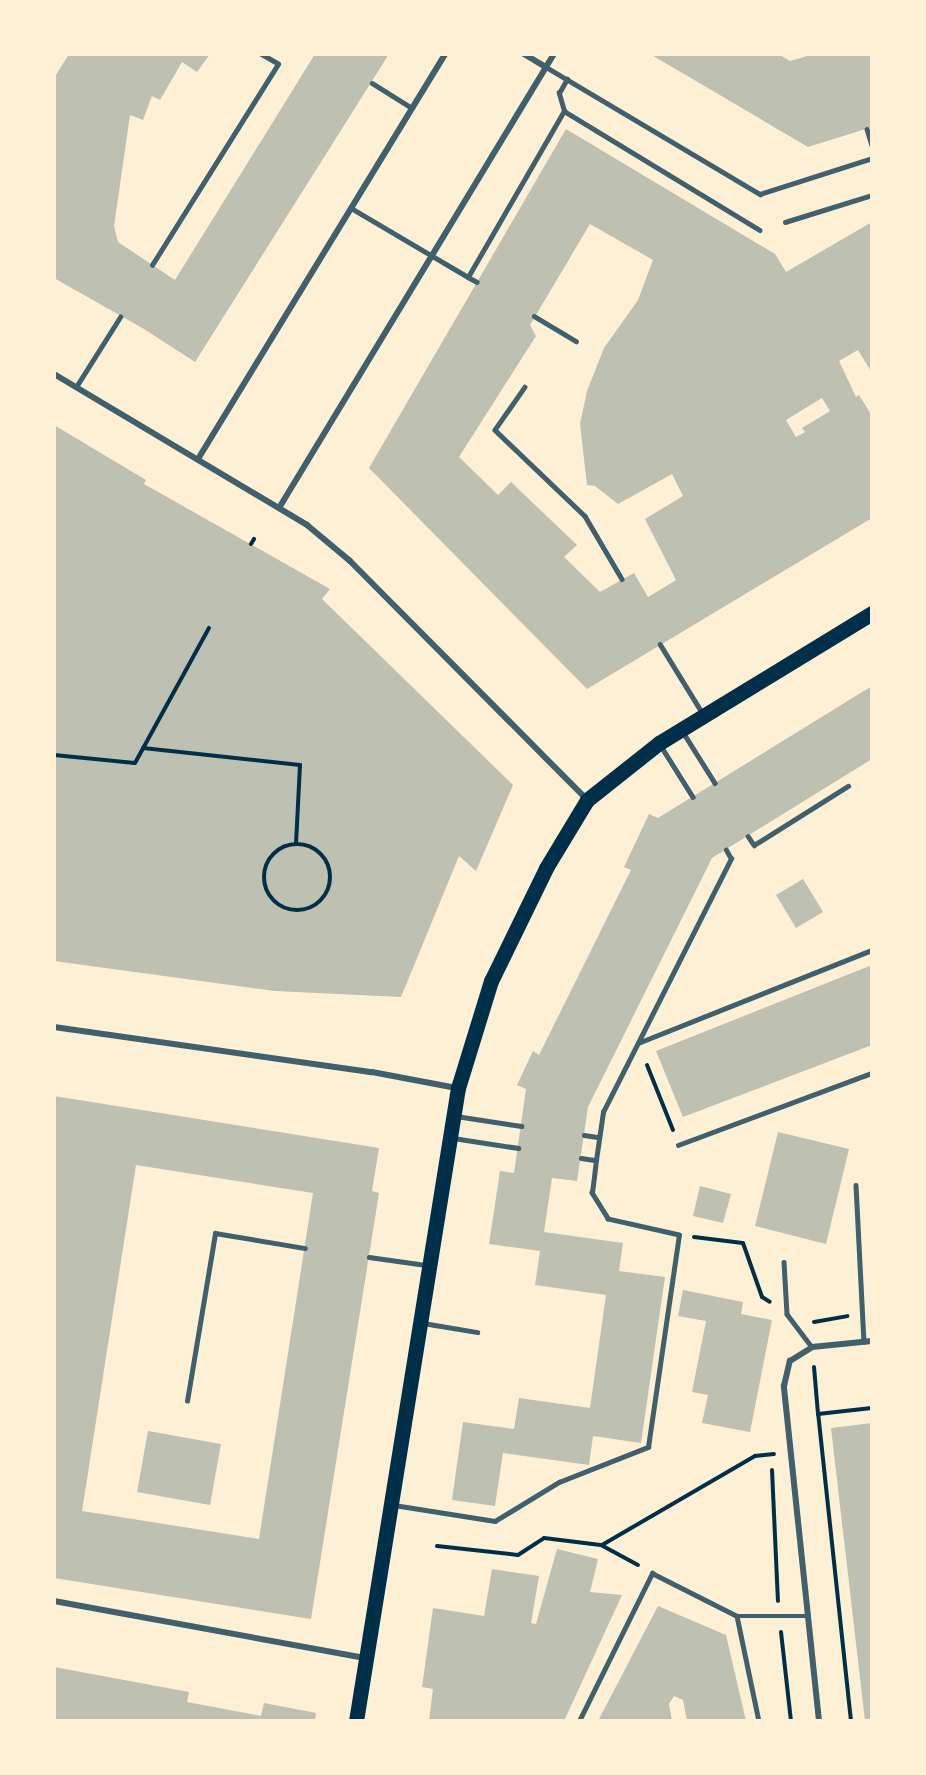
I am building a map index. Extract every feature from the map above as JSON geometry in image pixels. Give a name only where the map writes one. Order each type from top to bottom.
[{"type":"main road","points":[[356,1721],[389,1504],[458,1088],[491,981],[546,868],[587,800],[659,743],[872,613]]},
{"type":"street","points":[[198,459],[445,54]]},
{"type":"street","points":[[524,54],[546,67]]},
{"type":"street","points":[[279,508],[554,54]]},
{"type":"street","points":[[54,374],[279,508],[350,561],[587,800]]},
{"type":"street","points":[[54,1027],[372,1072],[458,1088]]},
{"type":"street","points":[[819,1721],[784,1386],[790,1361],[812,1347],[872,1341]]},
{"type":"street","points":[[54,1601],[365,1658]]},
{"type":"lane","points":[[152,265],[278,64],[265,55]]},
{"type":"lane","points":[[546,67],[760,194],[872,158]]},
{"type":"lane","points":[[567,79],[559,93],[564,111],[760,230]]},
{"type":"lane","points":[[372,83],[412,108]]},
{"type":"lane","points":[[468,277],[564,111]]},
{"type":"lane","points":[[867,129],[872,145]]},
{"type":"lane","points":[[785,222],[872,195]]},
{"type":"lane","points":[[351,208],[477,282]]},
{"type":"lane","points":[[534,316],[576,341]]},
{"type":"lane","points":[[76,387],[120,317]]},
{"type":"lane","points":[[525,387],[495,430],[585,516],[622,579]]},
{"type":"lane","points":[[660,644],[705,716]]},
{"type":"lane","points":[[682,730],[715,783]]},
{"type":"lane","points":[[659,743],[693,797]]},
{"type":"lane","points":[[748,836],[754,845],[848,786]]},
{"type":"lane","points":[[389,1504],[495,1521],[559,1482],[648,1447],[679,1235],[608,1219],[592,1193],[599,1137],[603,1112],[731,859],[726,850]]},
{"type":"lane","points":[[638,1043],[872,950]]},
{"type":"lane","points":[[678,1145],[872,1073]]},
{"type":"lane","points":[[454,1116],[521,1126]]},
{"type":"lane","points":[[584,1135],[599,1137]]},
{"type":"lane","points":[[450,1138],[518,1149]]},
{"type":"lane","points":[[581,1158],[596,1160]]},
{"type":"lane","points":[[856,1185],[864,1342]]},
{"type":"lane","points":[[188,1401],[215,1233],[305,1248]]},
{"type":"lane","points":[[369,1257],[430,1266]]},
{"type":"lane","points":[[784,1262],[787,1314],[812,1347]]},
{"type":"lane","points":[[420,1323],[477,1332]]},
{"type":"lane","points":[[579,1721],[652,1573],[737,1616],[808,1616]]},
{"type":"lane","points":[[737,1616],[759,1721]]},
{"type":"path","points":[[251,544],[254,539]]},
{"type":"path","points":[[54,755],[135,762],[209,628]]},
{"type":"path","points":[[143,748],[300,765],[296,843]]},
{"type":"path","points":[[296,843],[312,846],[325,857],[331,872],[329,888],[320,902],[306,910],[289,910],[270,896],[263,873],[268,858],[280,847],[296,843]]},
{"type":"path","points":[[638,1043],[678,1145]]},
{"type":"path","points":[[679,1235],[743,1243],[762,1297],[787,1314]]},
{"type":"path","points":[[812,1347],[851,1721]]},
{"type":"path","points":[[818,1414],[872,1408]]},
{"type":"path","points":[[601,1545],[755,1456],[790,1453]]},
{"type":"path","points":[[436,1546],[518,1555],[544,1538],[601,1545],[652,1573]]},
{"type":"building","points":[[69,54],[210,54],[197,72],[182,62],[160,100],[152,96],[143,120],[130,115],[114,226],[118,242],[175,280],[315,54],[389,54],[195,362],[144,329],[54,278],[54,93],[56,75]]},
{"type":"building","points":[[650,54],[778,54],[790,61],[814,54],[872,54],[872,127],[808,147]]},
{"type":"building","points":[[566,129],[775,254],[786,272],[872,222],[872,373],[858,350],[839,361],[856,397],[859,395],[872,416],[872,518],[587,689],[369,468]],"holes":[[[590,224],[653,260],[638,300],[604,348],[587,391],[580,424],[587,485],[595,486],[618,504],[672,474],[683,496],[645,519],[676,580],[648,597],[634,573],[600,592],[564,557],[577,545],[511,482],[498,495],[459,457],[536,336],[530,325]],[[822,398],[830,411],[802,428],[805,432],[796,437],[786,420]]]},
{"type":"building","points":[[54,425],[146,480],[144,484],[330,589],[322,599],[513,785],[476,871],[459,856],[401,997],[275,991],[54,961]]},
{"type":"building","points":[[872,686],[872,759],[712,858],[588,1107],[577,1181],[552,1178],[544,1232],[623,1243],[619,1271],[665,1277],[641,1443],[593,1436],[589,1465],[503,1453],[495,1506],[452,1500],[463,1422],[514,1429],[519,1398],[590,1408],[606,1295],[535,1285],[540,1251],[489,1244],[500,1171],[514,1173],[526,1089],[517,1085],[533,1051],[539,1055],[631,870],[624,867],[649,814],[658,818]]},
{"type":"building","points":[[803,879],[823,912],[796,928],[776,895]]},
{"type":"building","points":[[872,965],[872,1045],[683,1117],[656,1051]]},
{"type":"building","points":[[54,1096],[379,1148],[372,1191],[379,1193],[311,1619],[54,1578]],"holes":[[[136,1165],[313,1193],[259,1539],[82,1511]]]},
{"type":"building","points":[[778,1132],[849,1149],[826,1244],[755,1226]]},
{"type":"building","points":[[700,1186],[731,1194],[723,1223],[693,1216]]},
{"type":"building","points":[[683,1290],[743,1302],[741,1314],[772,1320],[750,1432],[702,1423],[708,1395],[692,1392],[706,1321],[678,1316]]},
{"type":"building","points":[[872,1423],[872,1721],[865,1721],[831,1428]]},
{"type":"building","points":[[148,1431],[221,1444],[210,1505],[137,1492]]},
{"type":"building","points":[[557,1549],[598,1559],[590,1592],[622,1595],[564,1721],[429,1721],[433,1689],[422,1687],[433,1608],[484,1616],[492,1569],[539,1576],[531,1623],[536,1624]]},
{"type":"building","points":[[658,1606],[726,1635],[746,1721],[687,1721],[683,1700],[674,1696],[669,1704],[672,1721],[598,1721]]},
{"type":"building","points":[[54,1667],[189,1692],[187,1702],[261,1716],[264,1703],[316,1713],[315,1721],[54,1721]]}]
